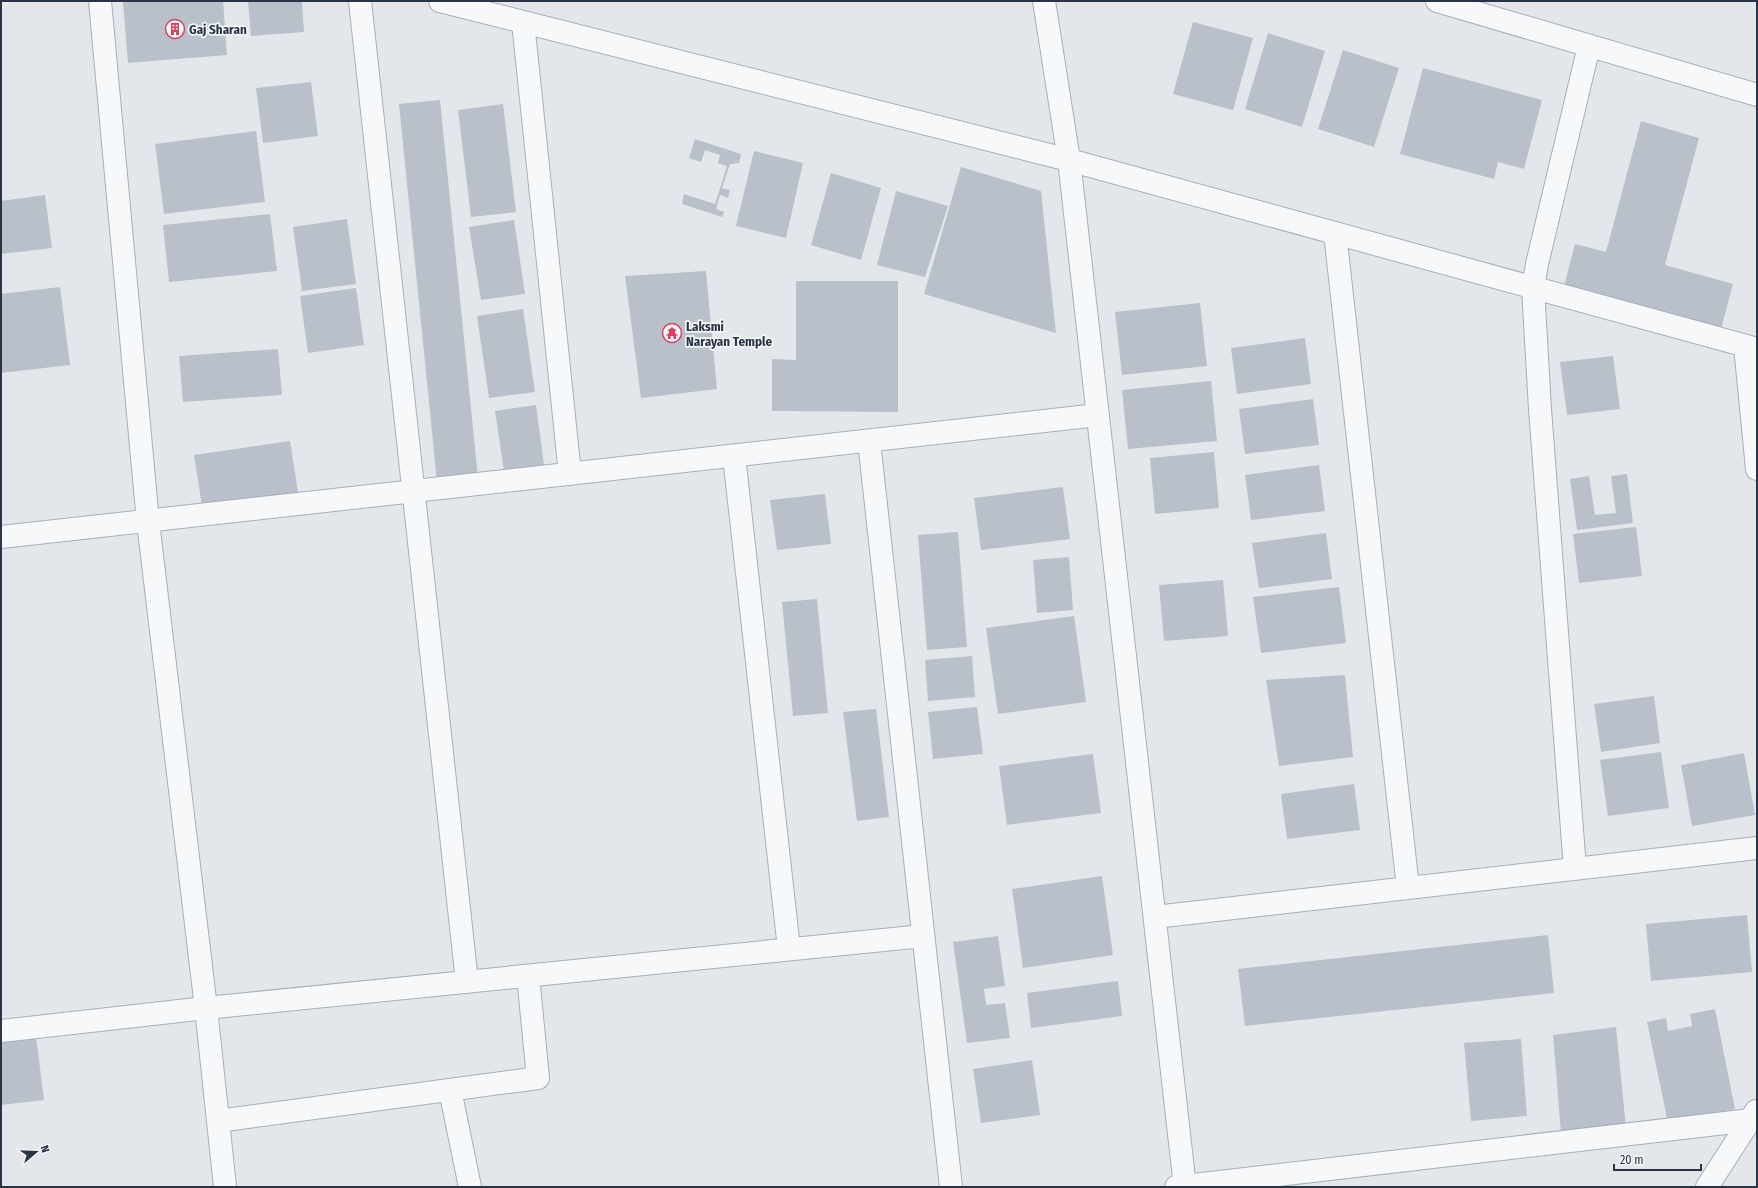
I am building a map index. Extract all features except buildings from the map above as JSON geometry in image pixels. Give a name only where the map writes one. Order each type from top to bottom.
[{"type":"street","points":[[100,1],[148,522],[206,1008],[225,1187]]},
{"type":"street","points":[[360,1],[467,982]]},
{"type":"street","points":[[440,1],[1069,160],[1751,347],[1757,469]]},
{"type":"street","points":[[1044,1],[1069,160],[1155,917],[1182,1187],[1754,1115]]},
{"type":"street","points":[[1437,1],[1757,95]]},
{"type":"street","points":[[523,22],[570,474]]},
{"type":"street","points":[[1575,870],[1540,410],[1533,288],[1537,264],[1589,46]]},
{"type":"street","points":[[1335,233],[1408,888]]},
{"type":"street","points":[[1,537],[148,522],[1098,415]]},
{"type":"street","points":[[869,441],[952,1187]]},
{"type":"street","points":[[734,456],[789,950]]},
{"type":"street","points":[[1155,917],[1757,848]]},
{"type":"street","points":[[1,1031],[206,1008],[923,936]]},
{"type":"street","points":[[218,1121],[538,1078],[528,976]]},
{"type":"street","points":[[450,1090],[470,1187]]},
{"type":"street","points":[[1707,1187],[1754,1115]]},
{"type":"place","name":"Gaj Sharan","points":[[175,29]]},
{"type":"place","name":"Laksmi Narayan Temple","points":[[672,333]]}]
